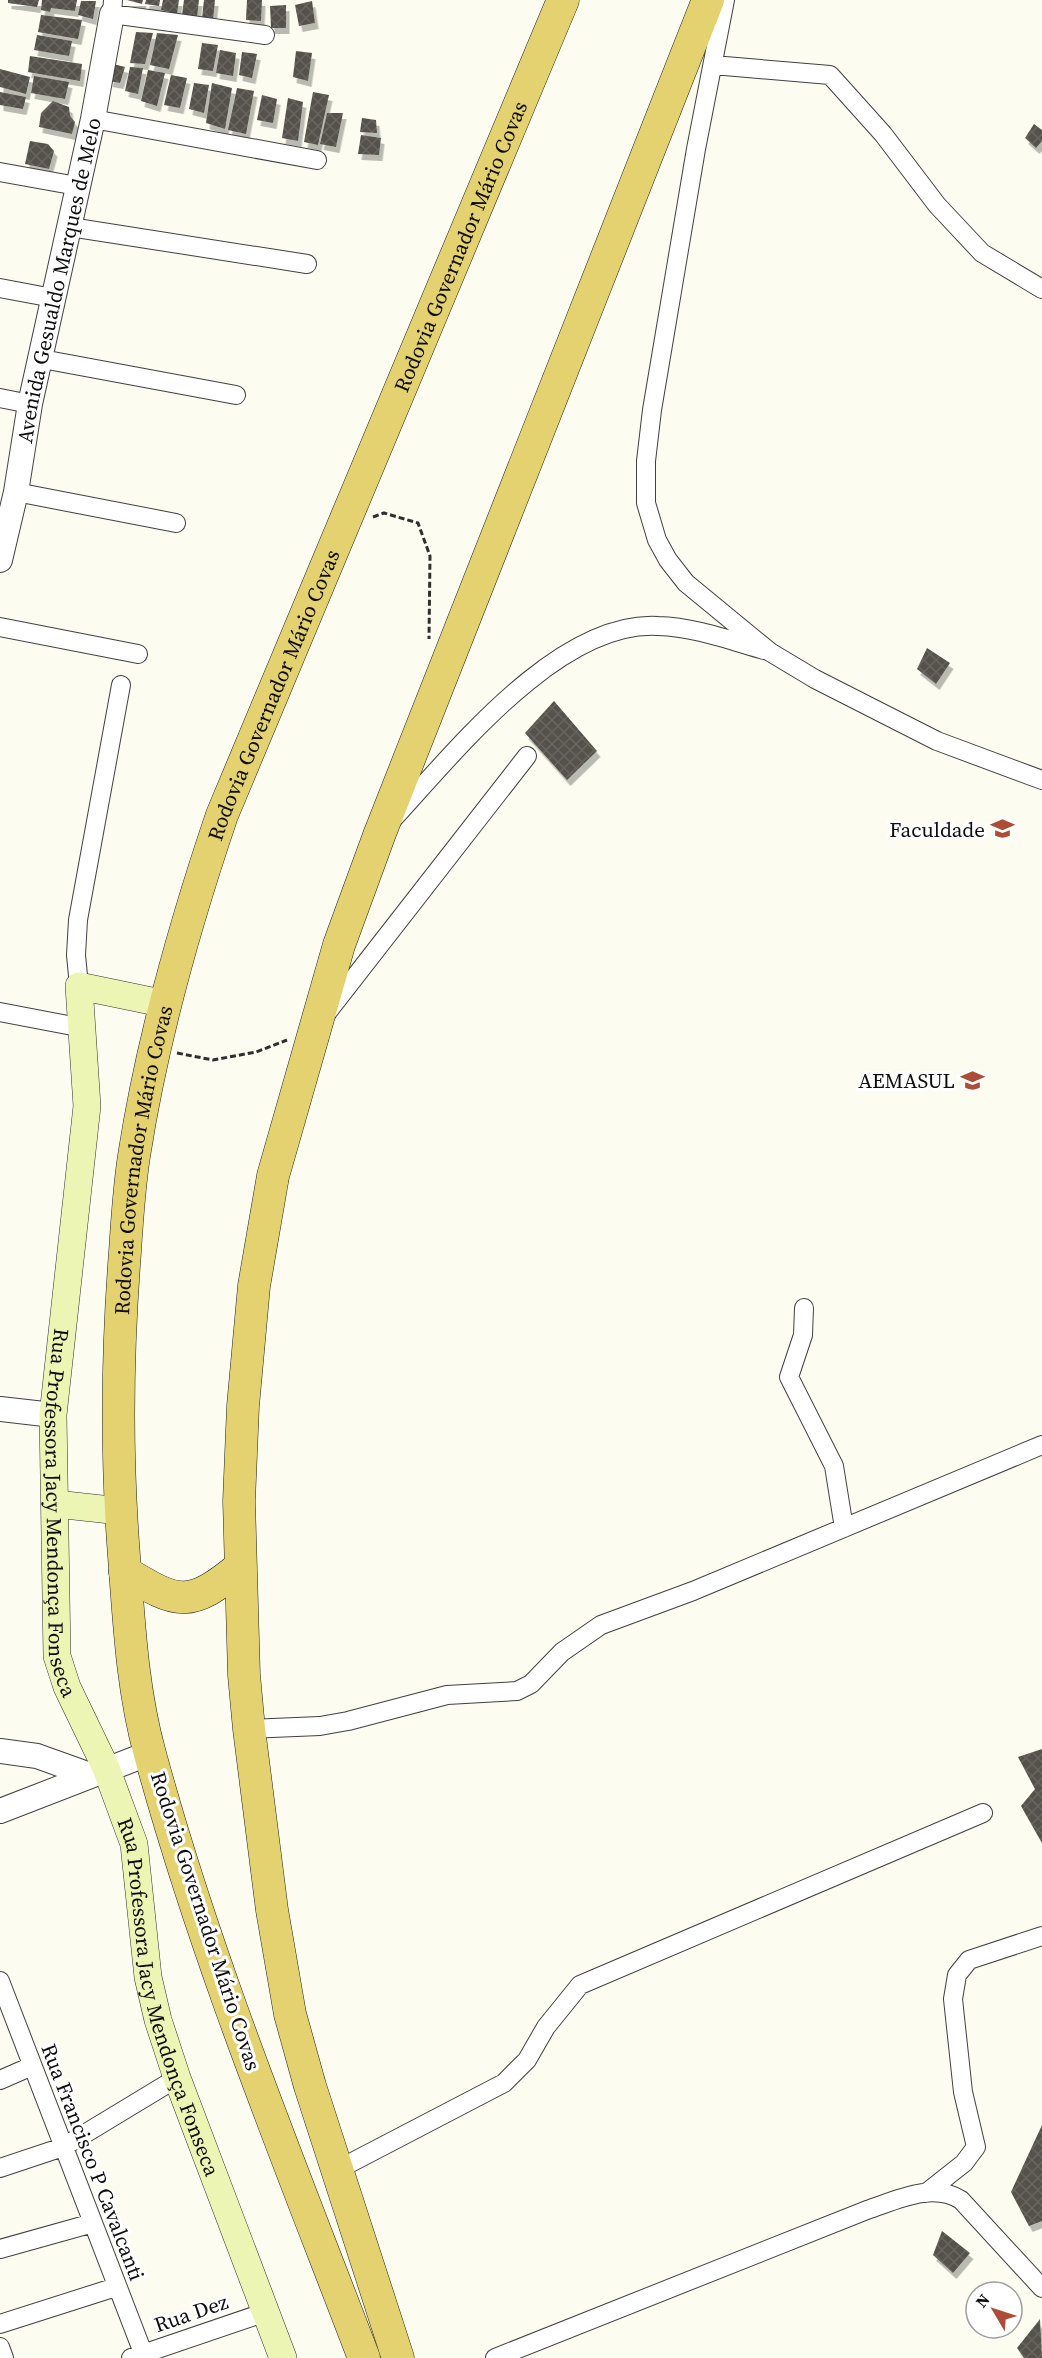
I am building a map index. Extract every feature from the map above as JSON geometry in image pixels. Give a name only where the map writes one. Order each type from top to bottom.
[{"type":"highway","name":"Rodovia Governador Mário Covas","points":[[364,2358],[230,2004],[175,1843],[150,1753],[134,1674],[120,1510],[117,1391],[120,1305],[133,1159],[155,1048],[187,920],[222,816],[563,0]]},
{"type":"highway","points":[[398,2358],[337,2170],[290,2014],[272,1910],[249,1729],[244,1675],[240,1567],[239,1501],[243,1406],[254,1286],[273,1176],[339,945],[380,833],[708,0]]},
{"type":"highway","points":[[125,1572],[170,1596],[185,1598],[198,1596],[215,1587],[240,1567]]},
{"type":"main road","points":[[79,986],[166,1004]]},
{"type":"main road","name":"Rua Professora Jacy Mendonça Fonseca","points":[[79,986],[87,1106],[53,1415],[57,1656],[98,1772],[134,1844],[148,1977],[158,2020],[177,2078],[283,2358]]},
{"type":"main road","points":[[56,1504],[120,1510]]},
{"type":"street","points":[[724,0],[696,149],[652,410],[646,461],[646,503],[657,540],[668,560],[686,583],[770,652],[825,684],[937,741],[1042,780]]},
{"type":"street","points":[[113,7],[265,35]]},
{"type":"street","name":"Avenida Gesualdo Marques de Melo","points":[[0,560],[4,515],[16,492],[30,404],[42,359],[93,119],[113,7]]},
{"type":"street","points":[[713,66],[830,75],[883,134],[937,205],[981,252],[1042,289]]},
{"type":"street","points":[[93,119],[317,160]]},
{"type":"street","points":[[0,172],[77,186]]},
{"type":"street","points":[[70,227],[307,264]]},
{"type":"street","points":[[0,288],[54,298]]},
{"type":"street","points":[[42,359],[236,395]]},
{"type":"street","points":[[0,398],[30,404]]},
{"type":"street","points":[[16,492],[176,523]]},
{"type":"street","points":[[380,833],[454,752],[544,668],[598,637],[621,628],[656,625],[692,629],[770,652]]},
{"type":"street","points":[[0,627],[138,654]]},
{"type":"street","name":"Rua Professora Jacy Mendonça Fonseca","points":[[79,986],[76,955],[78,920],[121,685]]},
{"type":"street","points":[[314,1029],[527,756]]},
{"type":"street","points":[[0,1012],[83,1028]]},
{"type":"street","points":[[804,1308],[803,1335],[789,1377],[834,1466],[844,1528]]},
{"type":"street","points":[[0,1409],[53,1415]]},
{"type":"street","points":[[249,1729],[320,1726],[447,1695],[517,1691],[531,1684],[562,1652],[601,1625],[693,1591],[1042,1444]]},
{"type":"street","points":[[0,1752],[37,1756],[98,1772]]},
{"type":"street","points":[[0,1811],[150,1753]]},
{"type":"street","points":[[337,2170],[504,2083],[527,2060],[546,2027],[580,1984],[983,1813]]},
{"type":"street","points":[[926,2193],[964,2163],[976,2147],[963,2092],[953,1999],[957,1975],[969,1960],[1042,1936]]},
{"type":"street","name":"Rua Francisco P Cavalcanti","points":[[2,1992],[93,2223],[139,2356]]},
{"type":"street","points":[[0,2080],[32,2066]]},
{"type":"street","points":[[0,2168],[63,2147],[177,2078]]},
{"type":"street","points":[[495,2358],[867,2210],[926,2193],[945,2192],[961,2200],[1042,2288]]},
{"type":"street","points":[[0,2249],[93,2223]]},
{"type":"street","points":[[0,2324],[116,2287]]},
{"type":"street","name":"Rua Dez","points":[[139,2356],[266,2312]]},
{"type":"street","points":[[0,2347],[4,2358]]},
{"type":"path","points":[[343,526],[384,513],[418,523],[430,556],[429,649]]},
{"type":"path","points":[[155,1048],[213,1060],[256,1052],[314,1029]]},
{"type":"building","points":[[8,0],[39,0],[37,7],[8,3]]},
{"type":"building","points":[[42,0],[77,0],[75,11],[51,8],[50,12],[41,10]]},
{"type":"building","points":[[127,0],[143,0],[142,4]]},
{"type":"building","points":[[146,0],[160,0],[159,6],[145,4]]},
{"type":"building","points":[[163,0],[179,0],[177,14],[161,10]]},
{"type":"building","points":[[184,0],[199,0],[197,17],[182,15]]},
{"type":"building","points":[[204,0],[215,0],[213,20],[202,18]]},
{"type":"building","points":[[247,0],[262,0],[261,21],[246,20]]},
{"type":"building","points":[[81,1],[96,1],[93,19],[78,15]]},
{"type":"building","points":[[312,1],[315,23],[299,26],[295,5]]},
{"type":"building","points":[[286,5],[286,28],[271,28],[270,6]]},
{"type":"building","points":[[41,15],[82,20],[78,39],[38,32]]},
{"type":"building","points":[[136,32],[153,33],[145,64],[130,63]]},
{"type":"building","points":[[157,33],[178,35],[169,69],[150,65]]},
{"type":"building","points":[[37,35],[72,41],[69,56],[34,50]]},
{"type":"building","points":[[202,43],[218,45],[213,71],[198,69]]},
{"type":"building","points":[[220,50],[236,53],[233,76],[216,73]]},
{"type":"building","points":[[296,51],[312,53],[308,81],[293,77]]},
{"type":"building","points":[[242,52],[257,54],[252,78],[239,75]]},
{"type":"building","points":[[30,56],[82,64],[80,81],[28,72]]},
{"type":"building","points":[[113,64],[125,67],[120,83],[109,81]]},
{"type":"building","points":[[130,67],[143,68],[138,94],[125,91]]},
{"type":"building","points":[[0,69],[30,77],[26,94],[0,87]]},
{"type":"building","points":[[148,70],[165,73],[157,106],[141,101]]},
{"type":"building","points":[[171,75],[187,78],[180,108],[164,105]]},
{"type":"building","points":[[34,76],[69,82],[65,99],[31,93]]},
{"type":"building","points":[[194,83],[209,85],[204,113],[189,109]]},
{"type":"building","points":[[212,83],[232,88],[225,129],[206,123]]},
{"type":"building","points":[[237,88],[254,91],[246,134],[228,130]]},
{"type":"building","points":[[0,92],[26,97],[23,109],[0,105]]},
{"type":"building","points":[[313,92],[329,95],[318,145],[304,142]]},
{"type":"building","points":[[262,95],[277,99],[273,123],[257,120]]},
{"type":"building","points":[[288,98],[303,102],[298,141],[282,138]]},
{"type":"building","points":[[53,101],[69,107],[70,116],[75,122],[72,134],[39,127],[41,113]]},
{"type":"building","points":[[327,113],[343,113],[336,147],[320,144]]},
{"type":"building","points":[[362,118],[376,120],[377,133],[360,132]]},
{"type":"building","points":[[1034,124],[1042,130],[1042,141],[1036,148],[1025,138]]},
{"type":"building","points":[[361,135],[381,138],[379,155],[358,154]]},
{"type":"building","points":[[30,141],[48,144],[54,151],[49,169],[25,164]]},
{"type":"building","points":[[927,648],[950,663],[936,684],[917,669]]},
{"type":"building","points":[[554,701],[597,751],[567,780],[525,733]]},
{"type":"building","points":[[1042,1749],[1042,1843],[1021,1806],[1035,1789],[1018,1757]]},
{"type":"building","points":[[1042,2125],[1042,2221],[1029,2226],[1011,2192]]},
{"type":"building","points":[[942,2231],[970,2253],[953,2273],[933,2255]]},
{"type":"building","points":[[1040,2319],[1042,2358],[1024,2358],[1017,2348]]},
{"type":"place","name":"Faculdade","points":[[1003,829]]},
{"type":"place","name":"AEMASUL","points":[[973,1080]]}]
